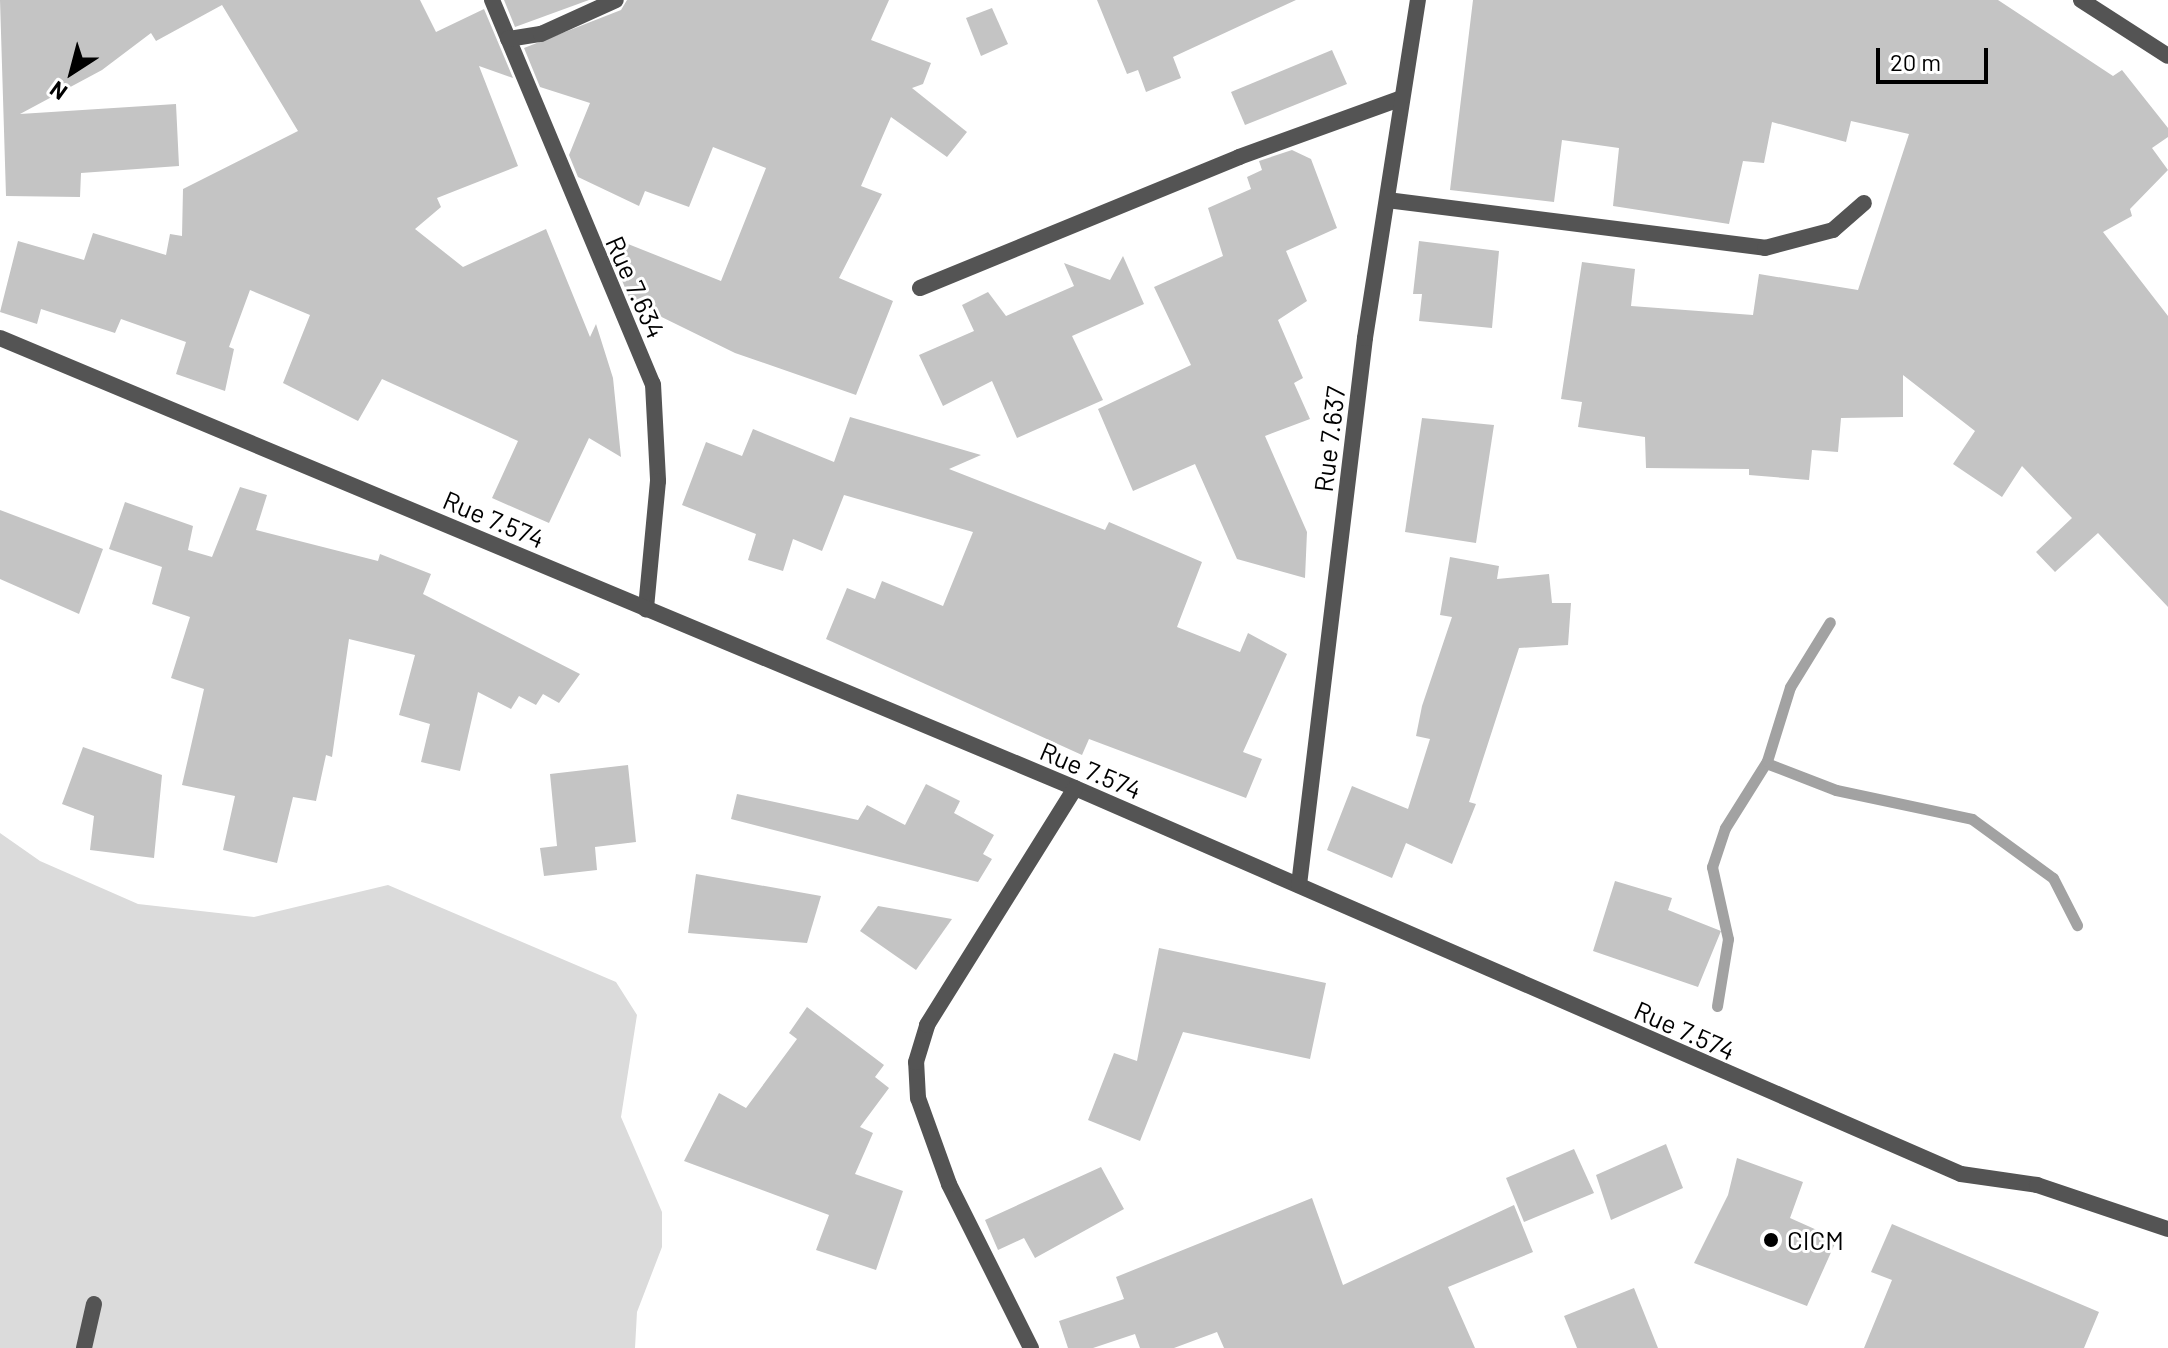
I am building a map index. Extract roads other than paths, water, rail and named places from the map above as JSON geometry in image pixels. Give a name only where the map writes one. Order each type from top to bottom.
[{"type":"street","name":"Rue 7.634","points":[[492,0],[653,384],[659,467],[646,609]]},
{"type":"street","points":[[508,39],[541,34],[616,0]]},
{"type":"street","name":"Rue 7.637","points":[[1299,885],[1387,200],[1418,0]]},
{"type":"street","points":[[2081,0],[2168,56]]},
{"type":"street","points":[[920,288],[1239,157],[1402,98]]},
{"type":"street","points":[[1387,200],[1765,248],[1833,230],[1864,203]]},
{"type":"street","name":"Rue 7.574","points":[[0,338],[1075,788],[1961,1174],[2037,1185],[2168,1229]]},
{"type":"street","points":[[1031,1348],[949,1184],[918,1098],[916,1062],[927,1025],[1075,788]]},
{"type":"street","points":[[84,1348],[94,1304]]},
{"type":"waterway","points":[[1717,1006],[1728,939],[1712,867],[1725,828],[1767,761],[1790,687],[1830,622]]},
{"type":"waterway","points":[[1766,763],[1836,790],[1972,819],[2053,878],[2077,925]]},
{"type":"place","name":"CICM","points":[[1771,1240]]}]
